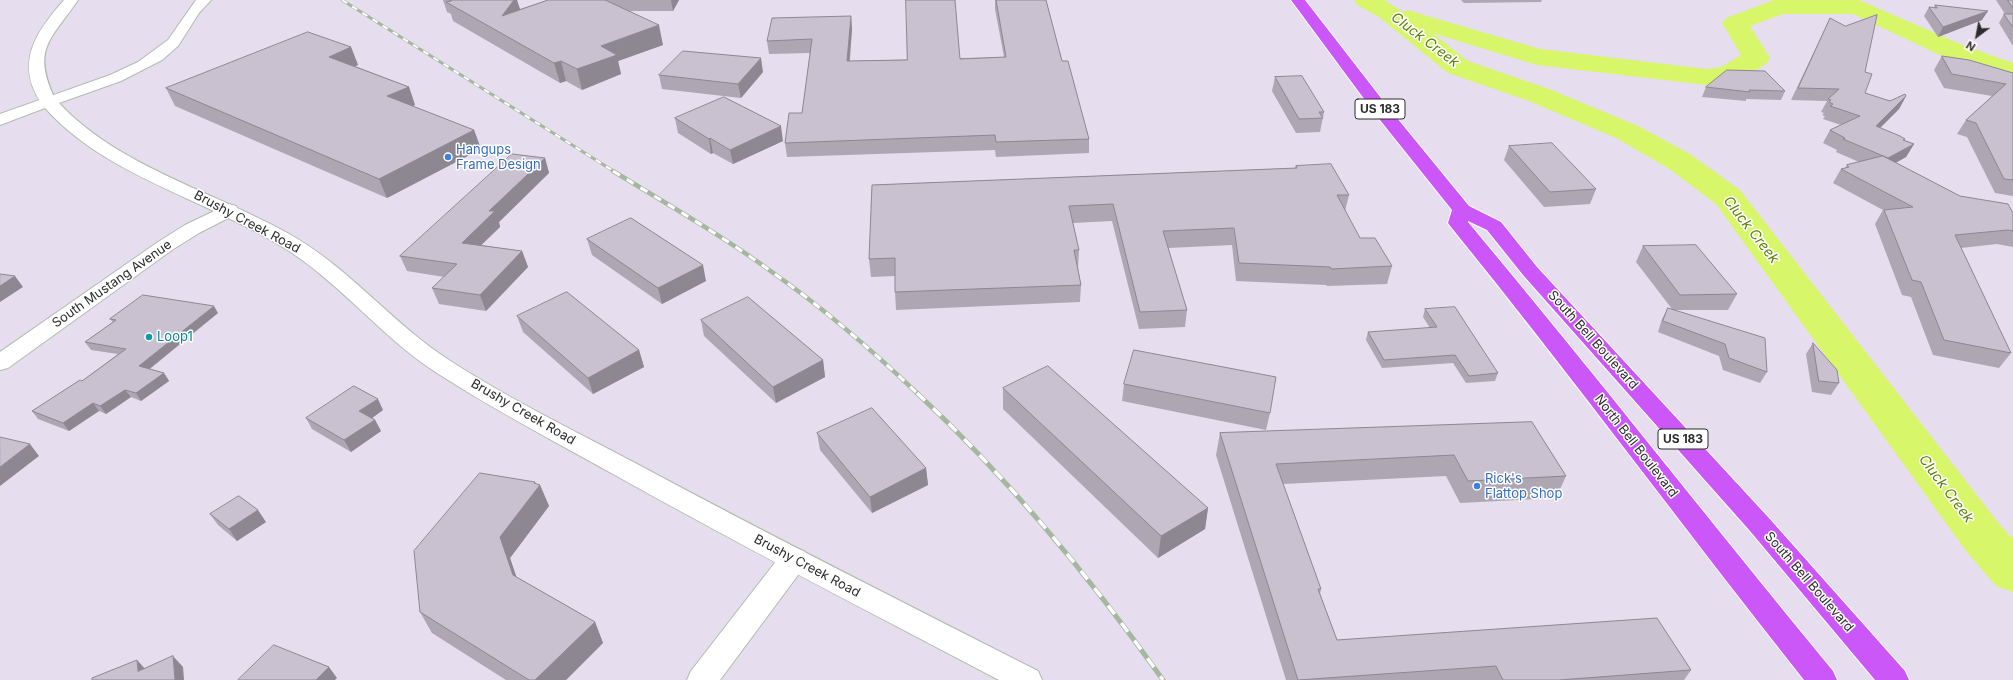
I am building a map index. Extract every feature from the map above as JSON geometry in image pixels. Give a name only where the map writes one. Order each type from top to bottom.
[{"type":"main road","name":"South Bell Boulevard","points":[[1298,0],[1382,111],[1462,210],[1494,226],[1530,271],[1764,529],[1894,680]]},
{"type":"main road","name":"North Bell Boulevard","points":[[1462,210],[1458,223],[1540,322],[1712,544],[1822,680]]},
{"type":"street","name":"Brushy Creek Road","points":[[71,0],[51,24],[42,39],[37,54],[35,71],[39,86],[48,101],[60,116],[95,143],[141,169],[229,210],[290,242],[317,261],[394,332],[443,366],[642,478],[794,560],[1027,680]]},
{"type":"street","points":[[0,120],[118,76],[146,63],[176,40],[193,12],[204,0]]},
{"type":"street","name":"South Mustang Avenue","points":[[0,363],[165,246],[192,229],[229,210]]},
{"type":"street","points":[[702,680],[794,560]]},
{"type":"building","points":[[450,0],[514,0],[502,16],[548,0],[605,0],[659,25],[601,46],[617,55],[577,69],[561,61],[554,63],[446,2],[451,1]]},
{"type":"building","points":[[906,0],[955,0],[960,59],[1006,57],[996,0],[1046,0],[1062,61],[1068,61],[1089,139],[996,142],[995,135],[785,143],[789,113],[802,113],[812,39],[767,41],[772,18],[851,16],[847,61],[907,60]]},
{"type":"building","points":[[2008,0],[2013,0],[2013,8]]},
{"type":"building","points":[[1935,5],[1988,11],[1943,27],[1929,7],[1937,8]]},
{"type":"building","points":[[2004,14],[2013,14],[2013,27]]},
{"type":"building","points":[[1877,15],[1865,72],[1872,74],[1865,93],[1890,101],[1905,94],[1906,96],[1876,126],[1900,136],[1905,139],[1903,140],[1914,144],[1888,158],[1843,139],[1845,138],[1830,130],[1860,116],[1830,106],[1833,104],[1829,102],[1831,100],[1828,99],[1839,89],[1798,88],[1830,18],[1845,26]]},
{"type":"building","points":[[308,32],[351,47],[329,57],[409,87],[387,96],[474,130],[379,179],[166,88]]},
{"type":"building","points":[[683,51],[761,58],[738,84],[659,75]]},
{"type":"building","points":[[1942,56],[1969,60],[2013,73],[2013,180],[2004,179],[1976,123],[1966,120],[2006,84],[1952,74]]},
{"type":"building","points":[[1727,70],[1765,71],[1785,91],[1749,90],[1750,92],[1706,87]]},
{"type":"building","points":[[1302,76],[1324,112],[1319,112],[1323,118],[1299,119],[1275,77]]},
{"type":"building","points":[[724,97],[781,126],[730,150],[675,118]]},
{"type":"building","points":[[1552,143],[1596,189],[1550,192],[1509,146]]},
{"type":"building","points":[[512,154],[545,158],[489,211],[495,211],[462,243],[522,251],[480,295],[432,288],[457,264],[400,256]]},
{"type":"building","points":[[1883,156],[1960,196],[2008,204],[2013,213],[2013,231],[2008,230],[1955,235],[2011,353],[1944,340],[1921,282],[1912,280],[1884,210],[1913,207],[1841,169],[1849,167],[1847,165]]},
{"type":"building","points":[[1331,164],[1349,195],[1337,195],[1360,238],[1375,238],[1392,266],[1331,269],[1330,267],[1239,263],[1234,228],[1163,231],[1187,310],[1140,312],[1113,204],[1069,206],[1079,250],[1074,250],[1081,285],[895,292],[895,258],[869,259],[872,185],[1297,168],[1296,166]]},
{"type":"building","points":[[631,218],[703,265],[658,288],[587,239]]},
{"type":"building","points":[[1696,245],[1737,294],[1680,295],[1643,246]]},
{"type":"building","points":[[0,274],[15,276],[0,286]]},
{"type":"building","points":[[567,292],[639,350],[588,378],[517,316]]},
{"type":"building","points":[[143,295],[214,306],[139,366],[164,373],[136,393],[125,390],[100,406],[93,403],[63,423],[32,411],[80,380],[82,381],[126,349],[85,342],[116,320],[110,319]]},
{"type":"building","points":[[748,297],[823,360],[773,387],[701,320]]},
{"type":"building","points":[[1455,307],[1498,373],[1469,376],[1455,355],[1384,360],[1368,332],[1437,327],[1425,309]]},
{"type":"building","points":[[1668,308],[1765,338],[1767,372],[1729,358],[1725,344],[1663,321]]},
{"type":"building","points":[[1813,343],[1837,370],[1839,383],[1819,381]]},
{"type":"building","points":[[1134,350],[1276,377],[1270,413],[1124,384]]},
{"type":"building","points":[[1048,366],[1208,508],[1161,536],[1003,388]]},
{"type":"building","points":[[354,386],[378,399],[359,411],[375,420],[344,440],[306,418]]},
{"type":"building","points":[[872,408],[926,468],[870,497],[817,433]]},
{"type":"building","points":[[1532,422],[1566,476],[1468,481],[1454,455],[1276,464],[1321,589],[1318,589],[1337,640],[1657,618],[1691,670],[1559,680],[1503,680],[1496,666],[1298,680],[1220,433]]},
{"type":"building","points":[[0,437],[30,444],[0,467]]},
{"type":"building","points":[[480,473],[535,482],[534,483],[540,485],[500,537],[513,575],[595,622],[535,680],[529,680],[420,612],[414,551]]},
{"type":"building","points":[[239,496],[258,510],[229,529],[210,514]]},
{"type":"building","points":[[274,645],[329,667],[316,680],[238,680]]},
{"type":"building","points":[[173,656],[175,680],[92,680],[92,678],[137,660],[138,671]]},
{"type":"waterway","name":"Cluck Creek","points":[[1366,0],[1388,12],[1458,67],[1539,95],[1627,132],[1679,161],[1728,197],[1983,538],[2013,572]]},
{"type":"waterway","points":[[1408,18],[1537,57],[1707,77],[1728,74],[1756,58],[1735,23],[1780,6],[1857,7],[1951,50],[2013,72]]},
{"type":"railway","points":[[342,0],[615,172]]},
{"type":"railway","points":[[613,171],[714,232],[753,258],[810,300],[847,330],[918,394]]},
{"type":"railway","points":[[917,393],[984,460],[1048,530],[1107,604],[1163,680]]},
{"type":"place","name":"Hangups Frame Design","points":[[448,157]]},
{"type":"place","name":"Loop1","points":[[149,337]]},
{"type":"place","name":"Rick's Flattop Shop","points":[[1477,486]]}]
